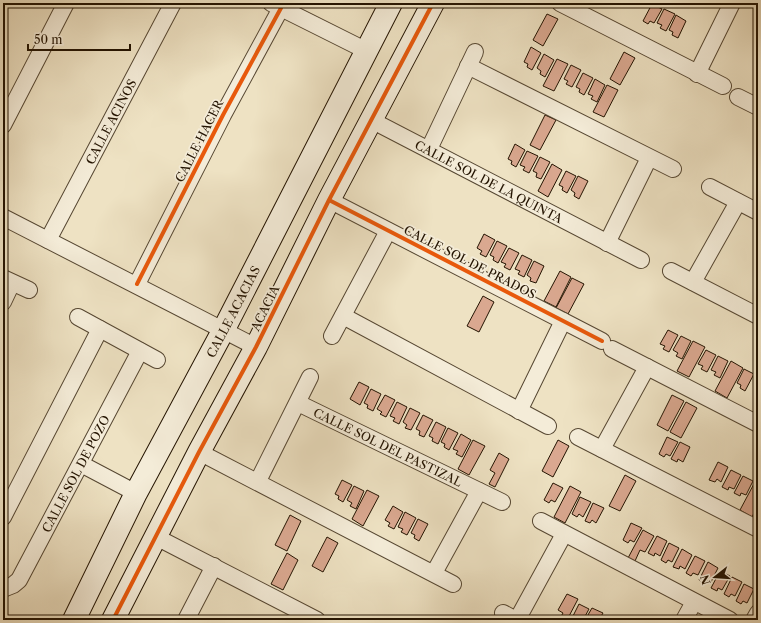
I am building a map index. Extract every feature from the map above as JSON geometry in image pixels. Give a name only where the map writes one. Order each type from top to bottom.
[{"type":"street","points":[[3,124],[66,3]]},
{"type":"street","name":"CALLE ACINOS","points":[[48,240],[173,3]]},
{"type":"street","name":"CALLE ACACIAS","points":[[74,620],[136,493],[224,329],[391,3]]},
{"type":"street","name":"ACACIA","points":[[112,620],[199,452],[256,347],[329,200],[433,3]]},
{"type":"street","points":[[560,3],[723,86]]},
{"type":"street","points":[[697,74],[732,3]]},
{"type":"street","points":[[276,6],[366,50]]},
{"type":"street","name":"CALLE HACER","points":[[137,284],[223,115],[276,6]]},
{"type":"street","points":[[429,149],[472,59],[650,158],[673,169]]},
{"type":"street","points":[[738,97],[758,107]]},
{"type":"street","name":"CALLE SOL DE LA QUINTA","points":[[371,120],[641,260]]},
{"type":"street","points":[[607,243],[650,158]]},
{"type":"street","points":[[710,187],[758,212]]},
{"type":"street","name":"CALLE SOL DE PRADOS","points":[[329,200],[758,424]]},
{"type":"street","points":[[693,282],[738,202]]},
{"type":"street","points":[[3,217],[137,284],[256,347]]},
{"type":"street","name":"CALLE SOL DE PRADOS","points":[[332,336],[388,230]]},
{"type":"street","points":[[671,271],[758,316]]},
{"type":"street","points":[[3,302],[8,280],[29,290]]},
{"type":"street","points":[[343,316],[548,426]]},
{"type":"street","points":[[78,317],[157,360]]},
{"type":"street","points":[[519,411],[563,321]]},
{"type":"street","points":[[3,517],[100,329]]},
{"type":"street","name":"CALLE SOL DE POZO","points":[[3,589],[13,586],[19,580],[140,351]]},
{"type":"street","points":[[602,448],[647,367]]},
{"type":"street","points":[[258,481],[310,378]]},
{"type":"street","name":"CALLE SOL DEL PASTIZAL","points":[[298,403],[502,502]]},
{"type":"street","points":[[578,437],[758,529]]},
{"type":"street","points":[[199,452],[258,481],[453,584]]},
{"type":"street","points":[[81,464],[136,493]]},
{"type":"street","points":[[434,573],[479,491]]},
{"type":"street","points":[[540,522],[730,620]]},
{"type":"street","points":[[512,618],[564,534]]},
{"type":"street","points":[[156,537],[316,620]]},
{"type":"street","points":[[186,620],[214,566]]},
{"type":"street","points":[[684,620],[694,602]]},
{"type":"street","points":[[754,620],[758,613]]},
{"type":"building","points":[[652,4],[662,9],[654,23],[650,21],[648,24],[643,21]]},
{"type":"building","points":[[664,9],[675,14],[666,31],[660,28],[662,25],[657,23]]},
{"type":"building","points":[[547,14],[558,19],[543,46],[533,40]]},
{"type":"building","points":[[676,15],[686,21],[678,38],[672,35],[673,32],[669,30]]},
{"type":"building","points":[[531,47],[541,53],[532,70],[527,67],[528,64],[524,62]]},
{"type":"building","points":[[624,52],[635,58],[620,85],[610,79]]},
{"type":"building","points":[[544,54],[554,60],[545,77],[540,74],[541,71],[537,68]]},
{"type":"building","points":[[557,59],[568,64],[554,91],[543,86]]},
{"type":"building","points":[[571,65],[581,70],[572,87],[566,84],[568,81],[564,79]]},
{"type":"building","points":[[583,73],[593,78],[584,95],[579,92],[580,89],[576,87]]},
{"type":"building","points":[[595,79],[605,85],[597,102],[591,99],[593,96],[588,94]]},
{"type":"building","points":[[607,85],[618,90],[604,117],[593,112]]},
{"type":"building","points":[[545,115],[556,120],[540,150],[530,145]]},
{"type":"building","points":[[515,144],[525,150],[516,167],[511,164],[512,161],[508,159]]},
{"type":"building","points":[[527,151],[538,156],[529,173],[523,170],[525,167],[520,165]]},
{"type":"building","points":[[540,157],[550,162],[541,179],[536,177],[537,173],[533,171]]},
{"type":"building","points":[[552,164],[562,170],[548,197],[538,191]]},
{"type":"building","points":[[566,171],[576,176],[567,193],[562,190],[563,187],[559,185]]},
{"type":"building","points":[[578,176],[588,181],[579,199],[574,196],[575,193],[571,190]]},
{"type":"building","points":[[484,234],[495,240],[486,257],[480,254],[482,251],[477,248]]},
{"type":"building","points":[[497,241],[507,246],[498,263],[493,260],[494,257],[490,255]]},
{"type":"building","points":[[509,248],[519,253],[510,270],[504,267],[506,264],[501,262]]},
{"type":"building","points":[[522,255],[532,260],[524,277],[518,274],[520,271],[515,269]]},
{"type":"building","points":[[534,261],[544,266],[536,283],[530,281],[531,278],[527,275]]},
{"type":"building","points":[[560,271],[571,277],[556,307],[544,301]]},
{"type":"building","points":[[572,278],[584,284],[568,314],[556,308]]},
{"type":"building","points":[[483,296],[494,302],[479,332],[467,326]]},
{"type":"building","points":[[668,330],[678,335],[669,352],[663,349],[665,346],[660,344]]},
{"type":"building","points":[[681,336],[691,341],[682,359],[676,356],[678,353],[673,350]]},
{"type":"building","points":[[693,341],[705,347],[689,377],[677,371]]},
{"type":"building","points":[[706,350],[716,355],[707,372],[701,369],[703,366],[698,364]]},
{"type":"building","points":[[718,356],[728,361],[720,378],[714,375],[716,372],[711,370]]},
{"type":"building","points":[[731,361],[743,368],[727,398],[715,391]]},
{"type":"building","points":[[744,369],[754,374],[745,391],[740,388],[741,385],[737,383]]},
{"type":"building","points":[[359,382],[369,387],[360,405],[350,399]]},
{"type":"building","points":[[371,389],[381,394],[373,411],[367,408],[368,405],[364,403]]},
{"type":"building","points":[[385,395],[395,400],[386,417],[380,414],[382,412],[377,409]]},
{"type":"building","points":[[672,395],[684,401],[668,431],[657,425]]},
{"type":"building","points":[[397,402],[407,407],[399,424],[393,421],[395,418],[390,416]]},
{"type":"building","points":[[686,402],[697,408],[681,438],[670,432]]},
{"type":"building","points":[[410,408],[420,413],[411,430],[405,428],[407,425],[403,422]]},
{"type":"building","points":[[423,415],[433,420],[424,437],[419,435],[420,431],[416,429]]},
{"type":"building","points":[[436,422],[446,427],[438,444],[432,441],[433,438],[429,436]]},
{"type":"building","points":[[448,428],[458,433],[449,450],[444,447],[445,444],[441,442]]},
{"type":"building","points":[[461,434],[471,440],[462,457],[456,454],[458,451],[453,449]]},
{"type":"building","points":[[667,437],[678,442],[670,456],[666,454],[664,457],[659,454]]},
{"type":"building","points":[[473,440],[485,446],[469,475],[458,469]]},
{"type":"building","points":[[558,440],[569,446],[553,477],[542,471]]},
{"type":"building","points":[[680,442],[690,447],[683,462],[678,459],[677,462],[671,459]]},
{"type":"building","points":[[499,453],[509,459],[495,487],[489,484],[495,473],[490,470]]},
{"type":"building","points":[[718,462],[728,467],[721,482],[717,479],[715,482],[709,480]]},
{"type":"building","points":[[731,470],[741,475],[734,489],[729,487],[728,490],[722,487]]},
{"type":"building","points":[[625,475],[636,481],[620,511],[609,506]]},
{"type":"building","points":[[743,476],[753,481],[746,495],[741,493],[740,496],[734,493]]},
{"type":"building","points":[[342,480],[352,485],[343,502],[338,499],[339,496],[335,494]]},
{"type":"building","points":[[756,480],[758,481],[758,505],[752,517],[740,510]]},
{"type":"building","points":[[553,483],[563,488],[555,502],[551,500],[549,503],[544,500]]},
{"type":"building","points":[[354,486],[364,491],[356,509],[350,506],[352,503],[347,500]]},
{"type":"building","points":[[570,486],[581,492],[565,523],[554,517]]},
{"type":"building","points":[[367,490],[379,496],[363,526],[352,519]]},
{"type":"building","points":[[580,497],[591,502],[583,517],[579,514],[577,517],[572,514]]},
{"type":"building","points":[[593,503],[604,508],[596,523],[592,520],[590,523],[585,521]]},
{"type":"building","points":[[393,506],[403,512],[394,529],[388,526],[390,523],[385,520]]},
{"type":"building","points":[[405,512],[416,518],[407,535],[401,532],[403,529],[398,527]]},
{"type":"building","points":[[290,515],[301,521],[287,551],[275,545]]},
{"type":"building","points":[[418,519],[428,524],[419,541],[414,538],[415,535],[411,533]]},
{"type":"building","points":[[631,523],[642,528],[634,542],[630,540],[628,543],[623,540]]},
{"type":"building","points":[[643,530],[654,536],[645,552],[640,550],[635,561],[628,558]]},
{"type":"building","points":[[657,536],[667,541],[660,556],[655,553],[654,556],[648,553]]},
{"type":"building","points":[[327,537],[338,543],[323,572],[312,566]]},
{"type":"building","points":[[669,543],[679,548],[672,562],[668,560],[666,563],[661,560]]},
{"type":"building","points":[[682,549],[692,555],[685,569],[680,566],[679,569],[673,567]]},
{"type":"building","points":[[287,553],[298,560],[283,590],[271,584]]},
{"type":"building","points":[[695,556],[705,561],[698,575],[693,573],[691,576],[686,573]]},
{"type":"building","points":[[708,562],[718,568],[711,582],[706,580],[705,583],[699,580]]},
{"type":"building","points":[[720,571],[730,576],[722,590],[718,588],[717,591],[711,588]]},
{"type":"building","points":[[732,577],[742,582],[735,596],[731,594],[729,597],[724,594]]},
{"type":"building","points":[[744,584],[754,589],[747,603],[743,601],[741,604],[736,601]]},
{"type":"building","points":[[567,594],[578,599],[567,620],[559,620],[563,613],[558,610]]},
{"type":"building","points":[[579,604],[589,609],[583,620],[572,618]]},
{"type":"building","points":[[592,608],[603,613],[599,620],[585,620]]},
{"type":"cycle path","points":[[113,620],[199,452],[256,347],[329,200],[433,3]]},
{"type":"cycle path","points":[[137,284],[223,115],[281,8]]},
{"type":"cycle path","points":[[329,200],[602,341]]}]
